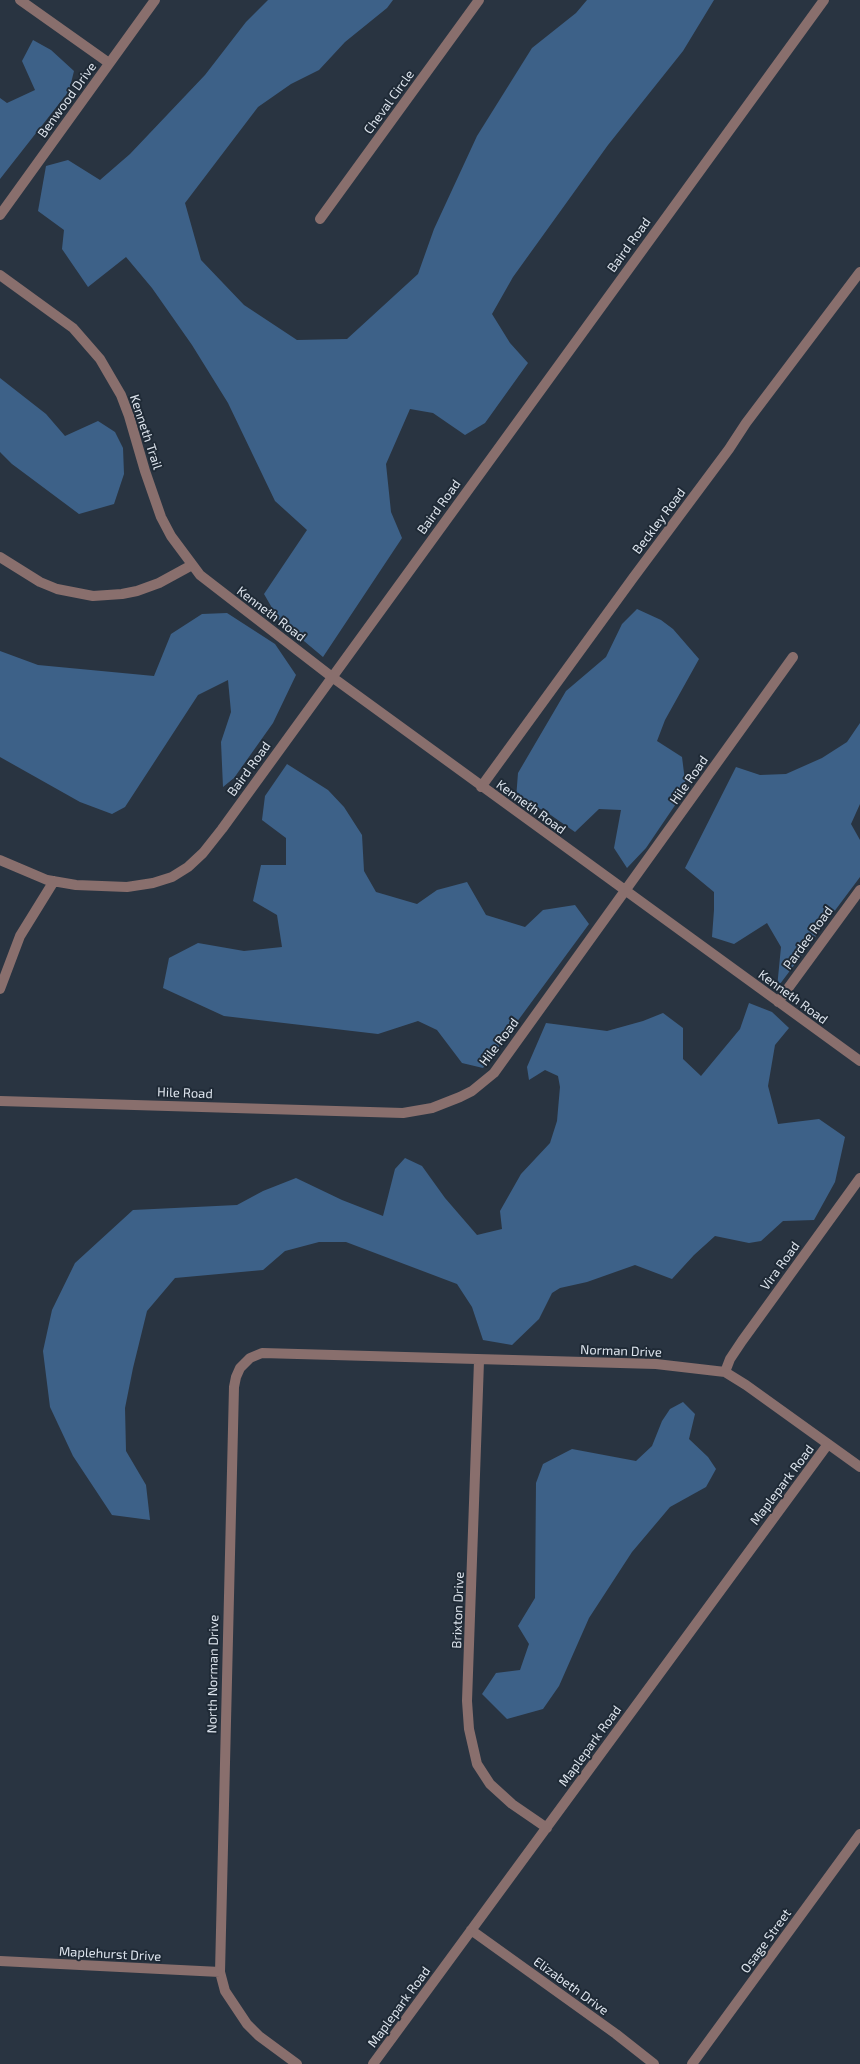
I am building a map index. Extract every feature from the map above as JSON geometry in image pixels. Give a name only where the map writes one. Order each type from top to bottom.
[{"type":"street","points":[[20,0],[109,63]]},
{"type":"street","name":"Benwood Drive","points":[[0,215],[155,0]]},
{"type":"street","name":"Cheval Circle","points":[[320,219],[479,0]]},
{"type":"street","name":"Baird Road","points":[[0,860],[22,870],[54,881],[76,885],[127,887],[153,883],[172,877],[188,867],[203,853],[222,829],[824,0]]},
{"type":"street","name":"Beckley Road","points":[[481,787],[729,449],[746,423],[860,272]]},
{"type":"street","name":"Kenneth Trail","points":[[0,275],[73,328],[100,360],[121,394],[161,517],[171,536],[192,565]]},
{"type":"street","points":[[0,556],[40,582],[57,589],[93,596],[122,594],[137,591],[159,583],[192,565]]},
{"type":"street","name":"Kenneth Road","points":[[192,565],[200,575],[224,595],[332,677],[481,787],[860,1061]]},
{"type":"street","name":"Hile Road","points":[[0,1101],[403,1113],[444,1105],[472,1091],[494,1073],[626,892],[793,657]]},
{"type":"street","points":[[0,989],[20,936],[54,881]]},
{"type":"street","name":"Pardee Road","points":[[778,1002],[860,890]]},
{"type":"street","name":"Vira Road","points":[[725,1372],[730,1359],[742,1341],[860,1178]]},
{"type":"street","name":"North Norman Drive","points":[[297,2064],[259,2036],[247,2024],[225,1991],[220,1972],[234,1387],[240,1368],[250,1358],[262,1353],[350,1356]]},
{"type":"street","name":"Norman Drive","points":[[350,1356],[479,1361],[656,1364],[725,1372],[746,1385],[860,1467]]},
{"type":"street","name":"Brixton Drive","points":[[479,1361],[467,1701],[469,1729],[477,1764],[490,1784],[512,1804],[547,1828]]},
{"type":"street","name":"Maplepark Road","points":[[373,2064],[828,1444]]},
{"type":"street","name":"Osage Street","points":[[692,2064],[860,1834]]},
{"type":"street","name":"Elizabeth Drive","points":[[471,1930],[616,2034],[654,2064]]},
{"type":"street","name":"Maplehurst Drive","points":[[0,1961],[220,1972]]},
{"type":"shaded area","points":[[268,0],[393,0],[387,8],[345,42],[319,70],[291,84],[258,107],[185,203],[201,260],[244,305],[297,340],[347,339],[418,274],[434,229],[477,136],[532,48],[576,13],[587,0],[714,0],[683,51],[608,145],[513,277],[492,314],[510,343],[528,363],[485,423],[465,435],[433,413],[410,409],[386,464],[391,512],[402,538],[323,657],[279,620],[264,594],[307,530],[275,501],[228,403],[192,345],[152,288],[126,257],[88,287],[62,249],[64,230],[38,211],[46,166],[68,160],[100,180],[130,154],[205,75],[246,22]]},
{"type":"shaded area","points":[[33,40],[51,50],[74,71],[69,91],[0,179],[0,98],[7,103],[35,90],[22,61]]},
{"type":"shaded area","points":[[0,378],[46,414],[65,436],[98,421],[115,432],[123,448],[124,474],[114,504],[79,514],[12,464],[0,452]]},
{"type":"shaded area","points":[[637,609],[661,620],[673,629],[699,659],[665,720],[657,741],[682,757],[686,789],[646,848],[627,868],[614,848],[621,810],[599,809],[575,832],[545,811],[516,799],[518,773],[566,691],[606,657],[622,624]]},
{"type":"shaded area","points":[[227,613],[275,644],[296,675],[273,723],[234,778],[223,787],[221,742],[231,712],[228,680],[198,695],[125,807],[112,814],[80,802],[0,757],[0,651],[38,665],[154,676],[171,634],[202,614]]},
{"type":"shaded area","points":[[860,723],[860,804],[851,824],[860,840],[860,877],[777,988],[781,947],[767,923],[734,944],[712,937],[714,892],[685,868],[736,767],[760,775],[786,774],[822,758],[847,742]]},
{"type":"shaded area","points":[[287,764],[328,790],[344,807],[362,835],[364,871],[376,892],[417,904],[437,890],[467,882],[486,915],[525,927],[543,910],[575,905],[589,924],[483,1068],[462,1063],[437,1030],[418,1021],[378,1034],[224,1016],[163,988],[169,958],[198,943],[244,951],[282,947],[277,915],[253,901],[261,865],[286,865],[286,838],[262,820],[265,796]]},
{"type":"shaded area","points":[[749,1003],[772,1012],[789,1028],[775,1045],[768,1086],[778,1124],[819,1119],[845,1137],[835,1182],[814,1220],[783,1221],[761,1241],[749,1243],[715,1236],[694,1255],[672,1279],[635,1265],[587,1282],[560,1288],[552,1293],[539,1319],[512,1345],[483,1340],[472,1307],[457,1284],[346,1242],[319,1242],[285,1251],[263,1270],[175,1278],[147,1311],[125,1408],[126,1451],[146,1485],[150,1520],[112,1515],[73,1456],[50,1407],[43,1351],[52,1310],[75,1263],[133,1210],[237,1205],[263,1191],[296,1178],[342,1200],[383,1216],[395,1169],[405,1158],[422,1166],[445,1198],[477,1235],[502,1229],[500,1211],[521,1174],[550,1143],[557,1121],[560,1087],[558,1076],[545,1070],[529,1080],[527,1067],[546,1023],[607,1031],[643,1021],[663,1013],[683,1028],[683,1059],[701,1076],[740,1029]]},
{"type":"shaded area","points":[[683,1402],[695,1414],[689,1439],[708,1457],[716,1469],[706,1487],[670,1507],[632,1552],[589,1618],[559,1686],[543,1709],[507,1719],[482,1694],[496,1673],[520,1670],[529,1644],[518,1626],[535,1598],[536,1483],[543,1464],[572,1449],[636,1461],[652,1446],[662,1421],[670,1409]]}]
